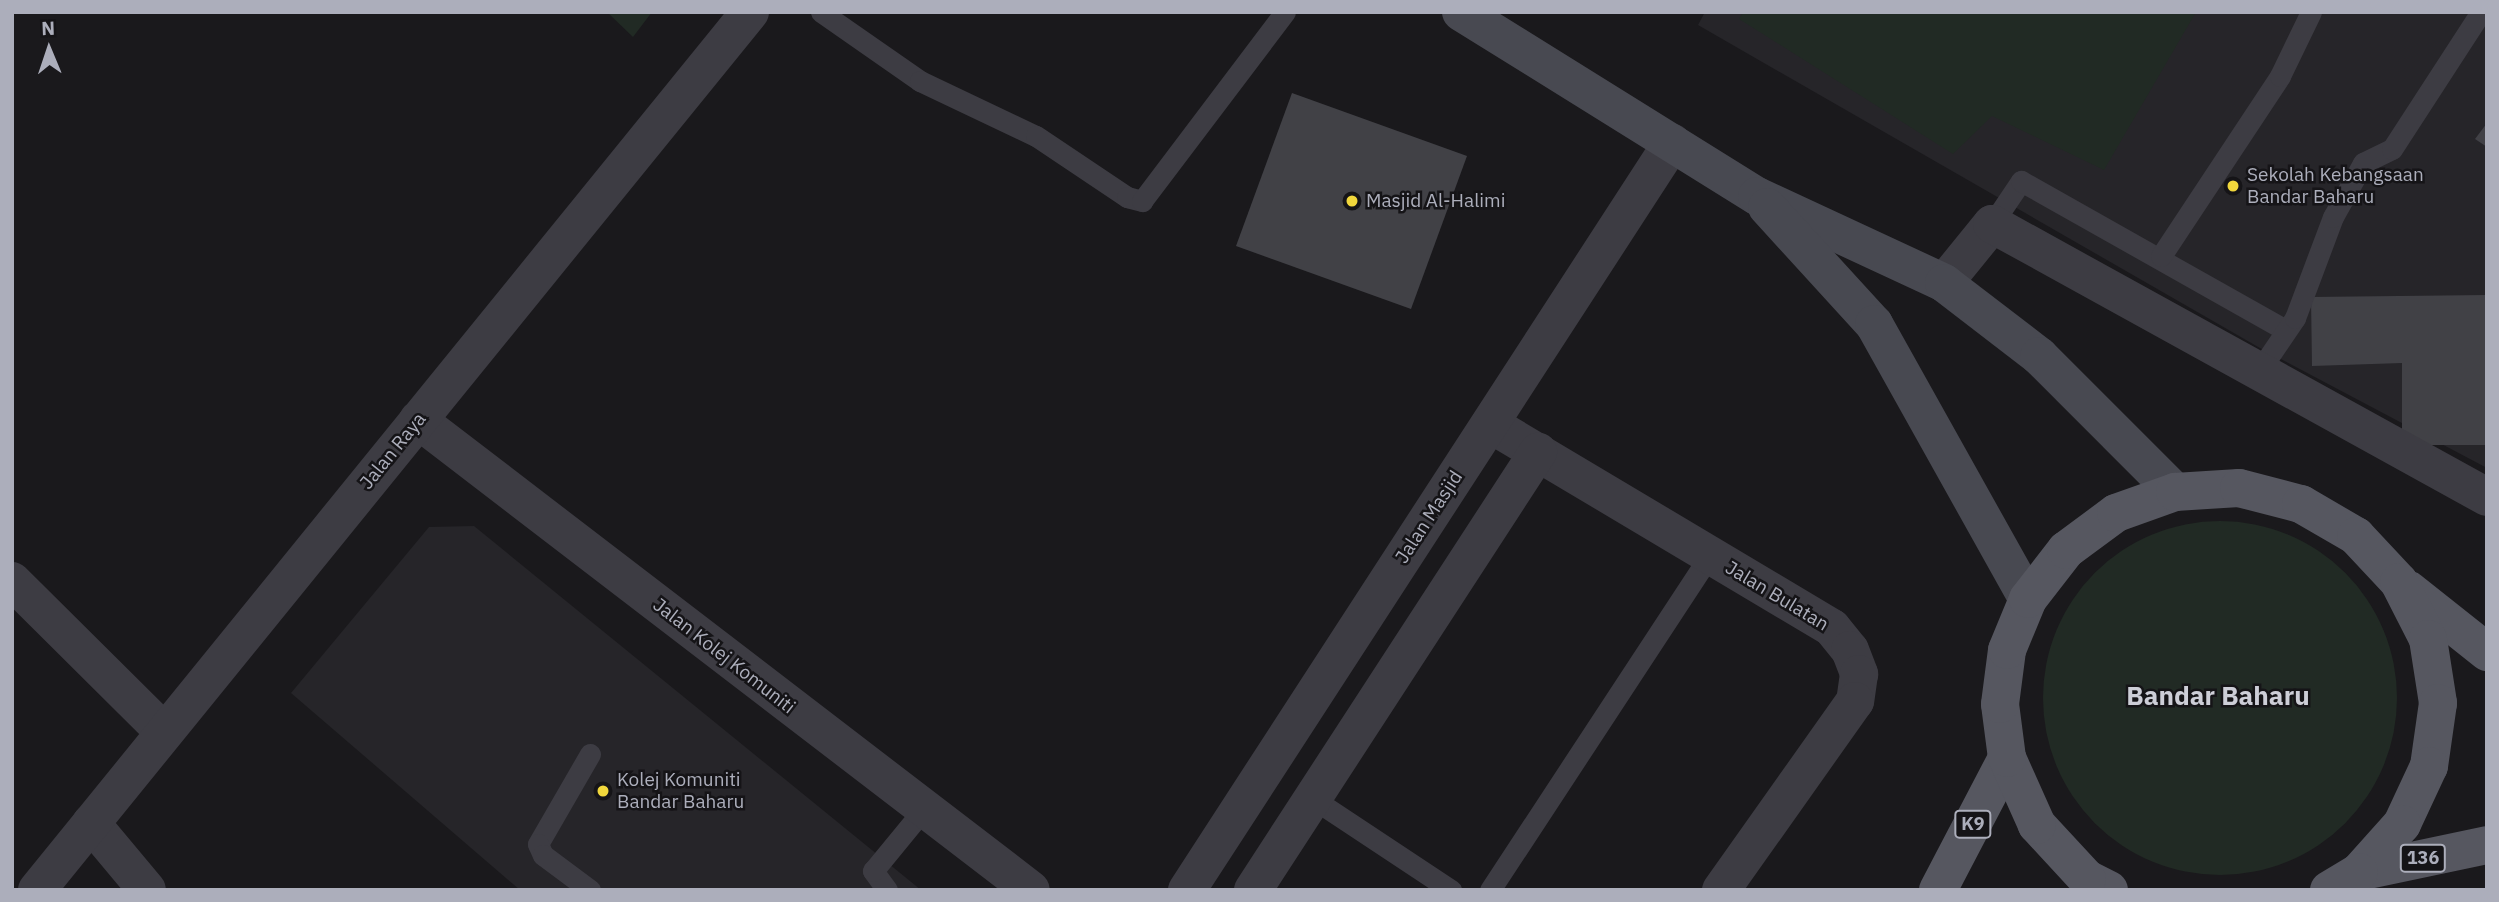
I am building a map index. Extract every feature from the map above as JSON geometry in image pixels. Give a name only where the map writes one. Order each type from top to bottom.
[{"type":"main road","points":[[1461,12],[1757,195],[1944,283],[2039,356],[2175,492]]},
{"type":"main road","points":[[1757,195],[1874,324],[2028,599]]},
{"type":"main road","points":[[2109,890],[2087,879],[2036,825],[2007,758],[2000,704],[2007,650],[2028,599],[2066,550],[2116,513],[2175,492],[2239,488],[2301,504],[2356,536],[2399,582],[2487,652]]},
{"type":"main road","points":[[2344,881],[2402,824],[2429,766],[2438,703],[2428,639],[2399,582]]},
{"type":"main road","name":"K9","points":[[1938,890],[2007,758]]},
{"type":"main road","name":"136","points":[[2344,881],[2487,845]]},
{"type":"street","name":"Jalan Raya","points":[[37,890],[750,12]]},
{"type":"street","name":"Jalan Masjid","points":[[1187,890],[1672,143]]},
{"type":"street","points":[[1944,283],[1992,224],[2487,497]]},
{"type":"street","name":"Jalan Kolej Komuniti","points":[[418,421],[1031,890]]},
{"type":"street","name":"Jalan Bulatan","points":[[1490,424],[1832,628],[1850,650],[1859,674],[1855,701],[1721,890]]},
{"type":"street","points":[[1253,890],[1538,453]]},
{"type":"street","points":[[12,581],[164,732]]},
{"type":"street","points":[[91,823],[146,890]]},
{"type":"lane","points":[[821,12],[920,80],[1036,136],[1127,197],[1142,201],[1285,12]]},
{"type":"lane","points":[[2161,256],[2280,76],[2311,12]]},
{"type":"lane","points":[[2259,371],[2295,318],[2333,217],[2363,163],[2392,149],[2481,12]]},
{"type":"lane","points":[[1992,224],[2021,181],[2161,256],[2285,330]]},
{"type":"lane","points":[[1490,890],[1710,555]]},
{"type":"lane","points":[[590,754],[538,844],[542,855],[590,890]]},
{"type":"lane","points":[[1312,798],[1451,890]]},
{"type":"lane","points":[[887,890],[873,871],[923,809]]},
{"type":"shaded area","points":[[607,12],[652,12],[633,37]]},
{"type":"shaded area","name":"Sekolah Kebangsaan Bandar Baharu","points":[[1705,12],[2487,12],[2487,468],[2260,348],[1698,25]]},
{"type":"shaded area","points":[[1743,12],[2196,12],[2104,170],[1992,116],[1953,154],[1739,19]]},
{"type":"shaded area","points":[[2220,521],[2255,524],[2288,534],[2318,551],[2345,573],[2367,600],[2384,630],[2394,663],[2397,698],[2394,733],[2384,766],[2367,796],[2345,823],[2318,845],[2288,862],[2255,872],[2220,875],[2185,872],[2152,862],[2122,845],[2095,823],[2073,796],[2056,766],[2046,733],[2043,698],[2046,663],[2056,630],[2073,600],[2095,573],[2122,551],[2152,534],[2185,524]]},
{"type":"shaded area","name":"Kolej Komuniti Bandar Baharu","points":[[474,526],[921,890],[520,890],[291,693],[429,527]]},
{"type":"building","name":"Masjid Al-Halimi","points":[[1292,93],[1467,156],[1411,309],[1236,246]]},
{"type":"building","points":[[2487,123],[2487,147],[2475,139]]},
{"type":"building","points":[[2487,295],[2487,445],[2402,445],[2402,363],[2312,366],[2311,297]]},
{"type":"place","name":"Sekolah Kebangsaan Bandar Baharu","points":[[2233,186]]},
{"type":"place","name":"Masjid Al-Halimi","points":[[1352,201]]},
{"type":"place","name":"Kolej Komuniti Bandar Baharu","points":[[603,791]]},
{"type":"district","name":"Bandar Baharu","points":[[2218,696]]}]
